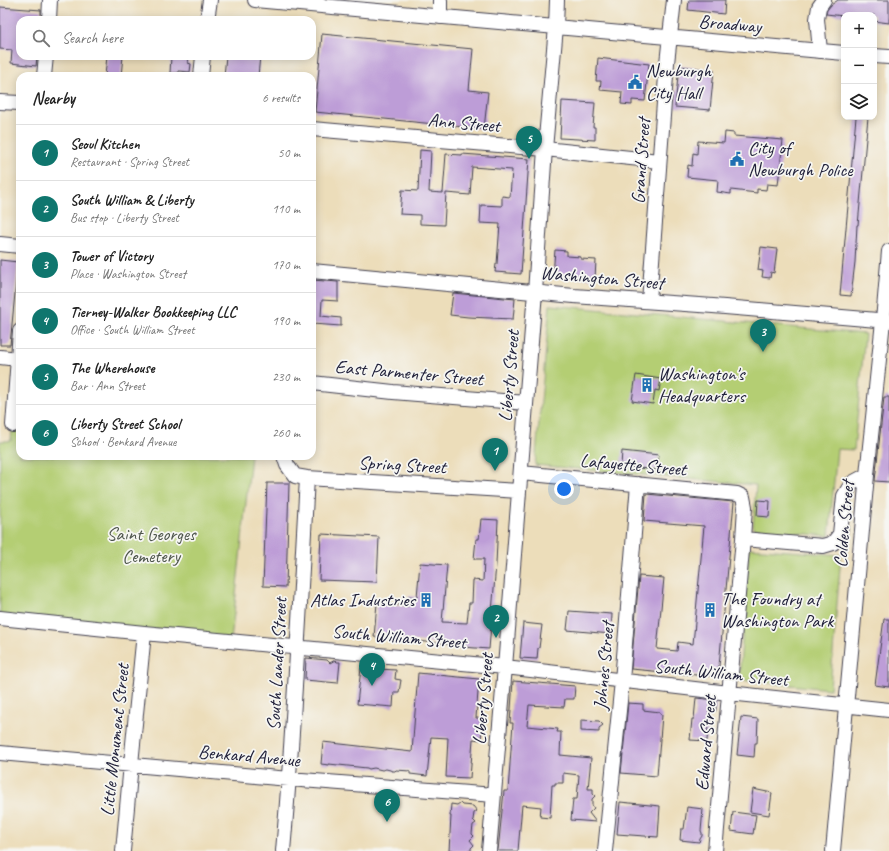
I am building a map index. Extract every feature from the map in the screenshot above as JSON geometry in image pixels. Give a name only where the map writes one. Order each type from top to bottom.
[{"type":"street","points":[[49,16],[50,0]]},
{"type":"street","points":[[208,16],[210,0]]},
{"type":"street","name":"Broadway","points":[[255,0],[329,3],[440,17],[841,53]]},
{"type":"street","points":[[440,0],[440,17]]},
{"type":"street","name":"Liberty Street","points":[[489,851],[521,473],[557,0]]},
{"type":"street","name":"Grand Street","points":[[649,301],[659,160],[674,0]]},
{"type":"street","points":[[820,51],[817,19],[819,7],[824,0]]},
{"type":"street","points":[[877,56],[889,57]]},
{"type":"street","points":[[44,72],[46,60]]},
{"type":"street","points":[[201,72],[203,60]]},
{"type":"street","points":[[0,102],[16,104]]},
{"type":"street","name":"Ann Street","points":[[316,129],[659,160]]},
{"type":"street","points":[[0,244],[16,246]]},
{"type":"street","name":"Colden Street","points":[[833,851],[867,475],[886,321],[889,251]]},
{"type":"street","name":"Washington Street","points":[[316,271],[574,296],[886,321]]},
{"type":"street","points":[[0,357],[16,359]]},
{"type":"street","name":"East Parmenter Street","points":[[316,383],[393,392],[526,403]]},
{"type":"street","points":[[13,425],[16,385]]},
{"type":"street","name":"Spring Street","points":[[285,460],[295,476],[307,478],[519,491]]},
{"type":"street","name":"Lafayette Street","points":[[521,473],[737,494],[742,496]]},
{"type":"street","points":[[743,539],[823,546],[834,543],[840,534],[844,496],[852,483],[867,475]]},
{"type":"street","name":"South Lander Street","points":[[282,851],[289,779],[298,647],[307,478]]},
{"type":"street","name":"Johnes Street","points":[[605,851],[622,681],[638,484]]},
{"type":"street","name":"Edward Street","points":[[715,851],[743,539],[745,507],[742,496]]},
{"type":"street","name":"South William Street","points":[[0,618],[505,667],[889,710]]},
{"type":"street","name":"Little Monument Street","points":[[123,851],[144,633]]},
{"type":"street","name":"Benkard Avenue","points":[[0,753],[289,779],[494,795]]},
{"type":"green space","points":[[550,305],[865,334],[854,450],[837,449],[829,536],[753,529],[756,485],[535,465]]},
{"type":"green space","name":"Saint Georges Cemetery","points":[[16,383],[16,460],[251,460],[231,641],[0,619],[0,441],[11,441]]},
{"type":"green space","points":[[749,548],[841,555],[830,689],[739,680]]},
{"type":"building","points":[[689,0],[725,0],[724,14],[688,10]]},
{"type":"building","points":[[838,0],[889,0],[889,23],[877,21],[877,12],[841,12],[841,16],[826,14],[831,5]]},
{"type":"building","points":[[0,7],[41,10],[41,16],[16,16],[16,60],[37,60],[36,66],[11,63],[12,50],[0,49]]},
{"type":"building","points":[[322,34],[473,49],[469,90],[488,92],[484,129],[316,112]]},
{"type":"building","points":[[598,58],[649,64],[645,101],[632,100],[632,105],[621,104],[622,92],[600,90],[601,81],[596,81]]},
{"type":"building","points":[[107,60],[123,60],[121,72],[105,72]]},
{"type":"building","points":[[171,60],[188,60],[188,63],[191,64],[190,72],[170,72]]},
{"type":"building","points":[[226,60],[260,60],[258,72],[224,72]]},
{"type":"building","points":[[679,66],[714,70],[710,110],[675,107]]},
{"type":"building","points":[[562,101],[595,103],[593,127],[595,127],[595,140],[560,138]]},
{"type":"building","points":[[856,120],[868,120],[851,296],[840,295]]},
{"type":"building","name":"City of Newburgh Police","points":[[725,132],[734,133],[734,136],[783,140],[778,185],[767,184],[766,190],[757,189],[757,193],[731,190],[731,194],[717,192],[718,180],[687,177],[688,165],[692,166],[693,153],[697,154],[698,141],[724,143]]},
{"type":"building","points":[[420,150],[431,151],[429,192],[443,193],[446,154],[529,159],[521,274],[495,272],[500,224],[480,223],[481,205],[502,206],[502,196],[510,197],[512,170],[472,167],[470,195],[446,193],[444,225],[420,224],[420,215],[400,214],[402,190],[418,191]]},
{"type":"building","points":[[761,247],[777,249],[774,273],[771,272],[770,278],[762,277],[763,271],[758,270]]},
{"type":"building","points":[[555,250],[567,251],[567,256],[596,260],[595,279],[553,275]]},
{"type":"building","points":[[0,260],[16,262],[16,283],[10,345],[0,345]]},
{"type":"building","points":[[316,280],[338,282],[338,301],[322,300],[321,316],[341,318],[341,326],[316,324]]},
{"type":"building","points":[[453,293],[515,299],[513,319],[450,315]]},
{"type":"building","name":"Washington's Headquarters","points":[[636,375],[661,379],[659,391],[655,390],[653,404],[632,401]]},
{"type":"building","points":[[884,397],[889,397],[889,482],[875,481]]},
{"type":"building","points":[[622,451],[659,455],[657,470],[621,466]]},
{"type":"building","points":[[267,483],[289,483],[286,587],[263,586]]},
{"type":"building","name":"The Foundry at Washington Park","points":[[646,494],[734,502],[718,677],[631,669],[639,576],[664,578],[657,649],[677,651],[678,642],[693,644],[704,526],[644,521]]},
{"type":"building","points":[[758,500],[770,501],[769,517],[757,516]]},
{"type":"building","points":[[481,519],[498,520],[489,649],[374,637],[377,603],[409,606],[409,596],[417,597],[420,563],[447,565],[442,622],[467,623],[469,603],[472,603],[473,580],[483,581],[484,559],[474,559],[476,539],[479,539]]},
{"type":"building","points":[[321,534],[379,537],[377,582],[319,580]]},
{"type":"building","points":[[569,611],[612,614],[611,634],[567,630]]},
{"type":"building","points":[[884,619],[889,619],[889,687],[875,685]]},
{"type":"building","points":[[523,623],[542,625],[537,659],[520,658]]},
{"type":"building","points":[[306,658],[327,660],[330,663],[335,660],[340,662],[338,683],[305,680]]},
{"type":"building","points":[[361,668],[396,670],[395,679],[401,680],[399,692],[394,692],[393,707],[357,704]]},
{"type":"building","points":[[418,673],[479,679],[476,718],[483,718],[481,740],[473,739],[470,778],[446,777],[448,738],[431,737],[427,776],[410,774],[410,771],[392,771],[386,769],[369,769],[321,764],[323,742],[412,752]]},
{"type":"building","points":[[513,681],[575,686],[574,699],[565,699],[564,707],[529,705],[527,726],[558,729],[557,732],[561,732],[560,755],[591,758],[588,789],[593,789],[593,794],[595,796],[592,799],[592,805],[594,808],[589,813],[596,822],[571,820],[573,799],[577,799],[579,775],[563,773],[563,783],[555,783],[555,785],[552,785],[550,818],[540,817],[541,807],[522,805],[518,851],[498,851],[504,791],[508,791],[513,723],[510,723]]},
{"type":"building","points":[[696,698],[716,700],[716,711],[709,710],[707,741],[690,740]]},
{"type":"building","points":[[628,703],[643,704],[643,710],[660,712],[662,715],[657,776],[621,773]]},
{"type":"building","points":[[741,717],[758,719],[757,743],[755,743],[754,757],[737,755]]},
{"type":"building","points":[[581,720],[599,721],[603,725],[599,728],[599,732],[581,731]]},
{"type":"building","points":[[753,789],[772,793],[769,815],[750,812]]},
{"type":"building","points":[[620,802],[660,806],[658,837],[617,834]]},
{"type":"building","points":[[460,803],[462,805],[473,806],[477,811],[474,813],[473,820],[476,823],[473,825],[472,834],[474,836],[470,840],[474,845],[471,848],[471,851],[449,851],[451,804],[457,805]]},
{"type":"building","points":[[687,807],[703,809],[702,836],[699,842],[680,840],[681,829],[684,829]]},
{"type":"building","points":[[733,812],[756,815],[753,834],[731,831]]},
{"type":"place","name":"Newburgh City Hall","points":[[635,82]]},
{"type":"place","name":"The Wherehouse","points":[[529,159]]},
{"type":"place","name":"City of Newburgh Police","points":[[737,159]]},
{"type":"place","name":"Tower of Victory","points":[[763,352]]},
{"type":"place","name":"Washington's Headquarters","points":[[647,385]]},
{"type":"place","name":"Seoul Kitchen","points":[[495,471]]},
{"type":"place","name":"Atlas Industries","points":[[426,600]]},
{"type":"place","name":"The Foundry at Washington Park","points":[[710,610]]},
{"type":"place","name":"South William & Liberty","points":[[496,638]]},
{"type":"place","name":"Tierney-Walker Bookkeeping LLC","points":[[372,686]]},
{"type":"place","name":"Liberty Street School","points":[[387,822]]}]
